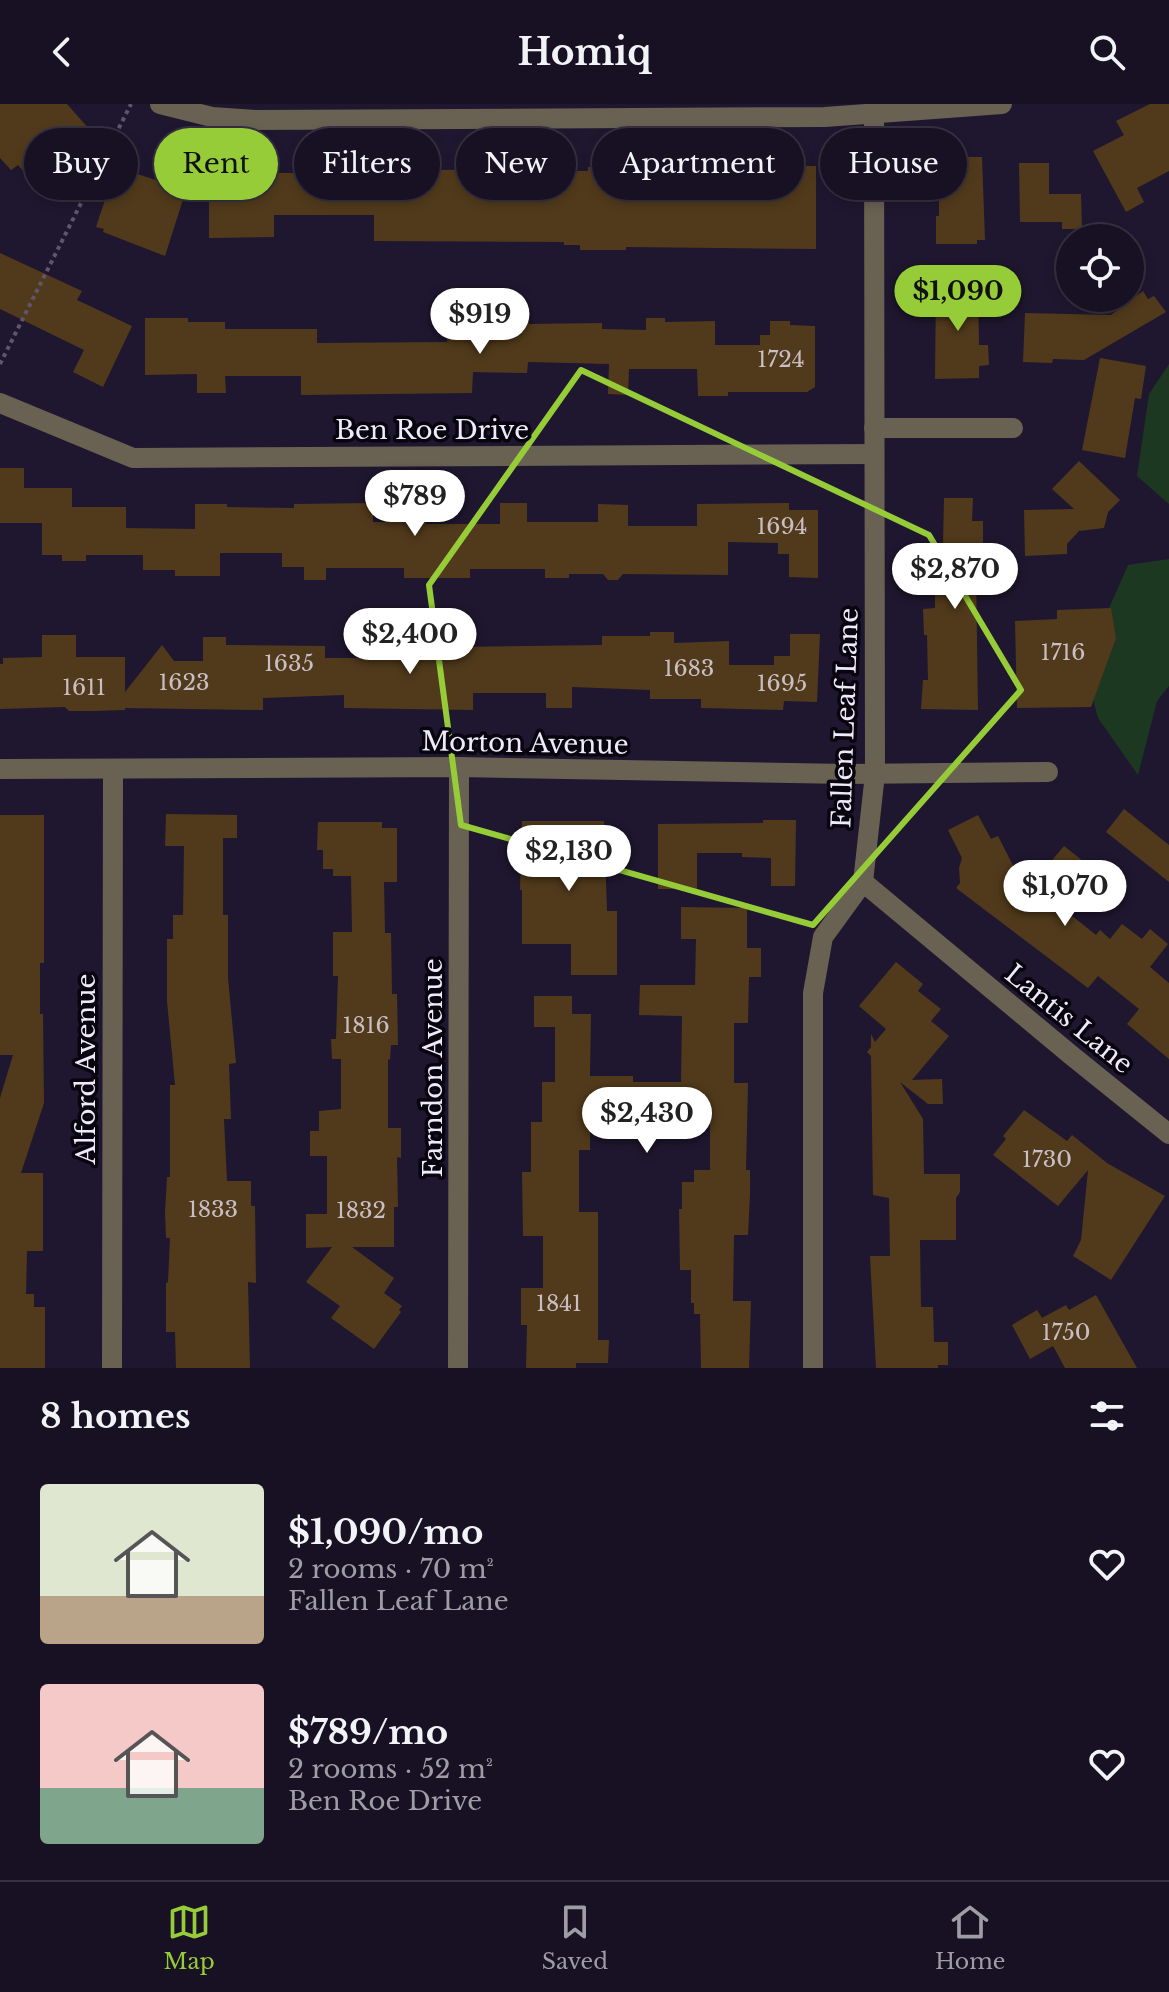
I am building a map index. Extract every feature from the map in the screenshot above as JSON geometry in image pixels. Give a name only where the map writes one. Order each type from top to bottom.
[{"type":"street","points":[[160,104],[212,117],[255,120],[404,112],[901,110],[1002,104]]},
{"type":"street","name":"Fallen Leaf Lane","points":[[813,1368],[813,993],[823,937],[863,882],[875,774],[874,109]]},
{"type":"street","name":"Ben Roe Drive","points":[[0,403],[133,458],[874,454]]},
{"type":"street","points":[[874,428],[1013,428]]},
{"type":"street","name":"Morton Avenue","points":[[0,769],[459,767],[875,774],[1048,772]]},
{"type":"street","name":"Farndon Avenue","points":[[458,1368],[459,767]]},
{"type":"street","name":"Alford Avenue","points":[[112,1368],[113,770]]},
{"type":"street","name":"Lantis Lane","points":[[863,882],[1169,1134]]},
{"type":"path","points":[[0,364],[131,104]]},
{"type":"highlighted area","points":[[581,370],[929,535],[1021,690],[813,925],[461,825],[429,585]]},
{"type":"green space","points":[[1169,364],[1169,504],[1137,476],[1149,394]]},
{"type":"green space","points":[[1169,559],[1169,686],[1157,701],[1138,775],[1098,718],[1084,665],[1128,565]]},
{"type":"building","points":[[0,104],[67,104],[88,128],[24,128],[24,172],[18,165],[11,170],[0,158]]},
{"type":"building","points":[[1150,104],[1169,104],[1169,171],[1137,188],[1144,202],[1126,212],[1093,151],[1124,135],[1116,121]]},
{"type":"building","points":[[967,157],[982,157],[985,240],[977,240],[977,244],[936,244],[936,216],[939,216],[939,200],[967,200]]},
{"type":"building","points":[[1019,163],[1049,163],[1049,194],[1081,194],[1082,224],[1020,222]]},
{"type":"building","points":[[804,166],[816,166],[816,249],[626,247],[626,250],[580,250],[580,245],[564,245],[564,242],[374,241],[374,215],[274,215],[274,237],[209,238],[209,200],[278,200],[278,173],[294,173],[294,200],[440,200],[440,170],[456,170],[456,200],[576,200],[576,171],[588,171],[588,167],[592,167],[592,200],[804,200]]},
{"type":"building","points":[[138,174],[154,179],[154,200],[183,200],[165,256],[96,227],[105,200],[138,200]]},
{"type":"building","points":[[0,253],[82,291],[77,300],[132,326],[103,387],[73,372],[84,350],[0,309]]},
{"type":"building","points":[[936,284],[978,284],[979,345],[988,345],[989,365],[979,366],[979,378],[935,379]]},
{"type":"building","points":[[1144,293],[1148,299],[1154,296],[1166,312],[1084,360],[1023,362],[1025,313],[1111,315],[1115,312],[1144,312]]},
{"type":"building","points":[[145,318],[225,322],[225,329],[317,329],[317,343],[447,342],[448,328],[497,329],[497,319],[529,320],[529,324],[602,323],[602,329],[646,330],[646,318],[665,318],[665,322],[715,321],[715,345],[760,345],[760,335],[770,335],[770,321],[790,321],[790,325],[815,326],[815,387],[807,392],[728,392],[728,396],[698,396],[697,369],[629,369],[628,395],[608,394],[609,364],[528,362],[527,373],[473,372],[472,393],[301,395],[301,376],[225,376],[226,393],[197,393],[197,374],[145,375]]},
{"type":"building","points":[[1100,358],[1146,366],[1141,399],[1135,398],[1125,458],[1082,450]]},
{"type":"building","points":[[1079,461],[1120,500],[1108,512],[1104,528],[1079,531],[1067,544],[1067,554],[1025,556],[1024,510],[1074,509],[1052,489]]},
{"type":"building","points":[[0,468],[24,468],[24,488],[72,488],[72,507],[126,507],[126,528],[195,529],[195,504],[294,508],[294,504],[373,503],[373,522],[426,524],[500,524],[500,503],[527,503],[527,522],[598,522],[598,504],[628,505],[628,526],[697,526],[697,504],[789,503],[789,510],[818,510],[818,578],[789,577],[789,554],[778,554],[778,543],[728,542],[728,575],[623,574],[618,580],[608,580],[603,574],[545,578],[545,569],[470,569],[470,578],[404,578],[404,568],[326,568],[326,580],[304,580],[304,567],[282,567],[282,553],[220,553],[220,576],[175,576],[175,570],[143,570],[143,555],[86,555],[86,561],[62,561],[62,555],[42,555],[42,523],[0,523]]},
{"type":"building","points":[[944,498],[973,498],[972,521],[983,521],[983,544],[990,544],[990,573],[976,573],[978,710],[921,709],[923,680],[928,680],[923,609],[935,608],[935,544],[943,544]]},
{"type":"building","points":[[1111,608],[1116,638],[1091,707],[1017,708],[1015,621],[1057,619],[1057,610]]},
{"type":"building","points":[[650,632],[674,632],[674,643],[729,641],[729,665],[774,665],[774,656],[790,656],[790,634],[820,634],[817,702],[784,701],[783,710],[701,708],[701,699],[650,699],[650,690],[572,687],[572,708],[546,708],[546,693],[473,693],[473,710],[344,708],[344,695],[263,698],[263,710],[0,709],[0,664],[3,664],[3,658],[42,657],[42,635],[76,635],[76,657],[125,657],[125,692],[162,645],[174,661],[203,661],[203,637],[226,637],[226,645],[325,646],[325,658],[455,658],[455,647],[602,645],[602,636],[650,636]]},
{"type":"building","points":[[1124,809],[1169,845],[1169,882],[1106,832]]},
{"type":"building","points":[[166,814],[237,815],[237,838],[223,838],[223,915],[228,915],[228,978],[236,1063],[229,1064],[231,1119],[224,1119],[227,1181],[251,1181],[251,1206],[255,1206],[256,1283],[248,1282],[250,1368],[176,1368],[175,1332],[166,1332],[170,1238],[166,1238],[165,1213],[167,1177],[170,1177],[170,1085],[175,1085],[167,1001],[167,939],[173,939],[173,915],[183,915],[184,846],[165,846]]},
{"type":"building","points":[[0,815],[44,815],[44,963],[40,963],[40,1014],[43,1014],[44,1103],[21,1173],[43,1173],[43,1251],[27,1251],[26,1294],[34,1294],[34,1307],[45,1307],[45,1368],[0,1368],[0,1098],[13,1055],[0,1055]]},
{"type":"building","points":[[978,815],[991,839],[998,836],[1026,891],[1064,846],[1083,861],[1051,899],[1096,935],[1100,930],[1110,939],[1122,924],[1142,939],[1150,929],[1168,944],[1150,967],[1169,983],[1169,1059],[1127,1024],[1139,1009],[1098,976],[1088,988],[956,888],[960,883],[962,858],[948,830]]},
{"type":"building","points":[[763,820],[796,820],[795,886],[771,886],[771,858],[742,857],[742,853],[697,853],[697,889],[658,889],[658,824],[763,823]]},
{"type":"building","points":[[522,821],[604,821],[607,911],[617,911],[617,975],[571,975],[571,944],[522,944]]},
{"type":"building","points":[[318,822],[382,822],[382,828],[397,828],[397,882],[384,882],[385,933],[391,933],[392,994],[397,994],[398,1045],[391,1045],[388,1059],[388,1128],[401,1128],[394,1247],[352,1247],[394,1278],[384,1293],[402,1306],[401,1312],[374,1349],[331,1318],[340,1306],[306,1282],[332,1247],[306,1248],[306,1214],[327,1214],[327,1156],[310,1156],[310,1131],[319,1131],[319,1111],[341,1109],[341,1059],[332,1059],[331,1039],[336,1039],[338,976],[333,976],[333,932],[352,932],[351,876],[333,876],[333,869],[323,869],[323,850],[317,850]]},
{"type":"building","points":[[681,907],[747,908],[747,948],[761,948],[761,977],[749,977],[748,1023],[734,1023],[734,1083],[748,1083],[746,1170],[750,1170],[750,1195],[748,1235],[734,1235],[733,1301],[751,1301],[749,1368],[701,1368],[700,1314],[694,1314],[694,1303],[691,1303],[691,1270],[680,1270],[682,1182],[694,1182],[694,1170],[710,1170],[710,1122],[698,1122],[690,1111],[667,1111],[667,1106],[590,1106],[590,1150],[579,1150],[579,1212],[598,1212],[598,1340],[609,1340],[608,1363],[576,1363],[576,1368],[526,1368],[527,1325],[521,1325],[521,1288],[543,1288],[543,1236],[523,1236],[522,1172],[531,1172],[531,1122],[542,1122],[542,1082],[555,1082],[555,1027],[534,1027],[534,996],[572,996],[572,1014],[591,1014],[590,1076],[633,1076],[633,1082],[681,1082],[682,1016],[639,1015],[640,985],[695,985],[696,939],[681,939]]},
{"type":"building","points":[[896,962],[923,984],[918,991],[941,1009],[931,1021],[949,1036],[912,1080],[942,1079],[943,1104],[928,1104],[900,1082],[923,1119],[924,1174],[960,1174],[960,1192],[956,1198],[956,1240],[920,1240],[921,1307],[933,1307],[934,1342],[948,1342],[948,1365],[938,1365],[938,1368],[876,1368],[870,1256],[890,1256],[889,1198],[873,1195],[871,1056],[867,1052],[871,1047],[871,1034],[875,1042],[886,1029],[859,1006]]},
{"type":"building","points":[[1024,1110],[1067,1141],[1072,1135],[1107,1163],[1165,1196],[1111,1280],[1073,1256],[1081,1240],[1088,1170],[1058,1206],[993,1155],[1006,1139],[1003,1136]]},
{"type":"building","points":[[1096,1295],[1137,1368],[1065,1368],[1053,1346],[1030,1359],[1012,1325],[1037,1310],[1042,1318],[1066,1305],[1069,1310]]}]
